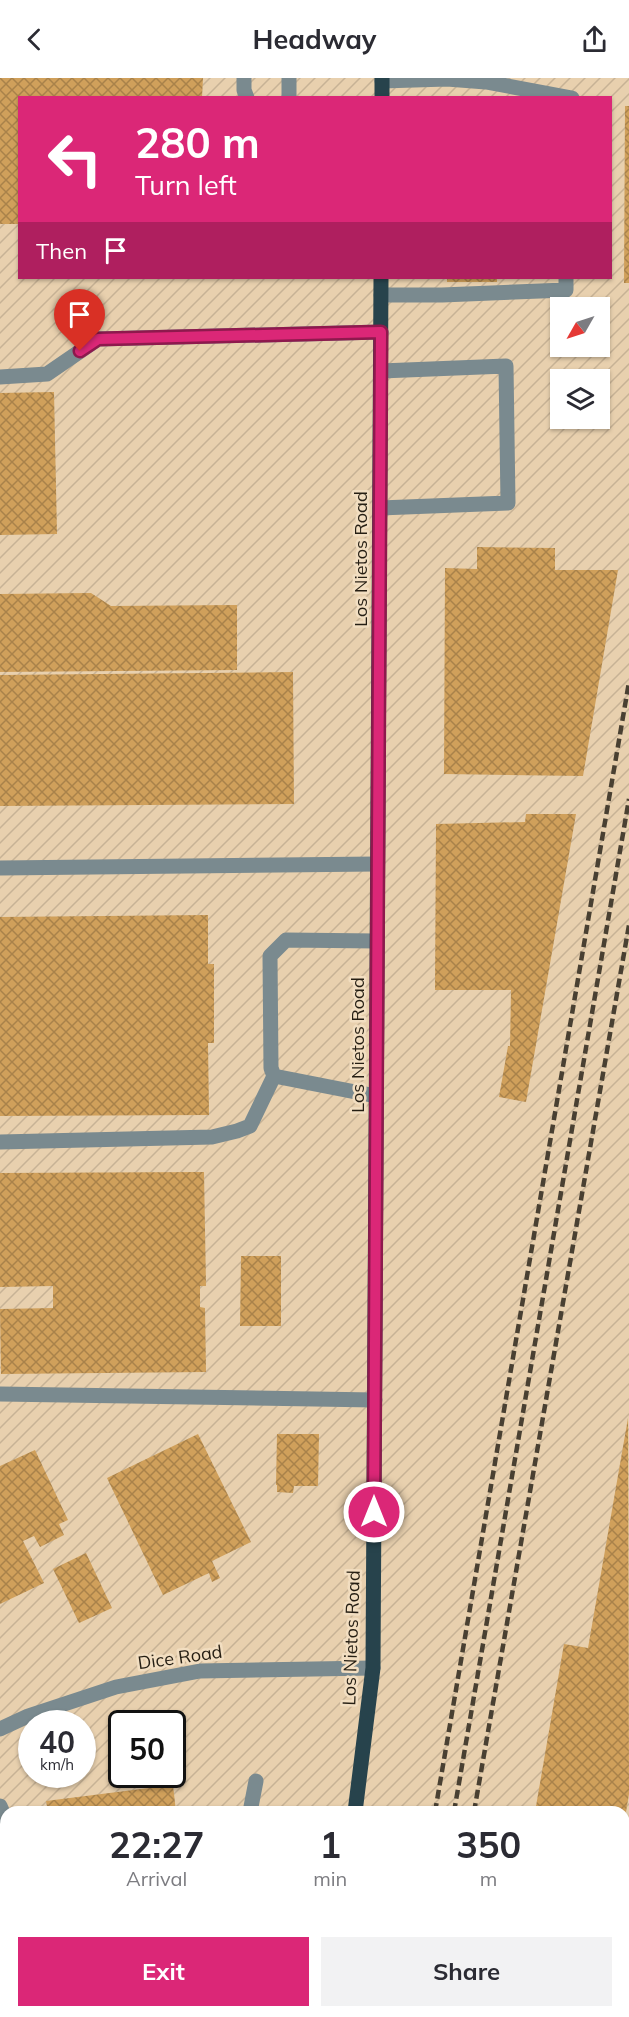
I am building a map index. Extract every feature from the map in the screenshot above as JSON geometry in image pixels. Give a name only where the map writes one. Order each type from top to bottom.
[{"type":"main road","points":[[382,79],[382,96]]},
{"type":"main road","name":"Los Nietos Road","points":[[356,1806],[373,1668],[381,279]]},
{"type":"street","points":[[244,78],[246,96]]},
{"type":"street","points":[[289,78],[289,96]]},
{"type":"street","points":[[382,79],[447,79],[486,82],[561,96]]},
{"type":"street","points":[[381,295],[566,290],[566,279]]},
{"type":"street","points":[[0,377],[47,374],[98,339],[381,332]]},
{"type":"street","points":[[380,508],[508,503],[506,366],[381,371]]},
{"type":"street","points":[[0,868],[377,864]]},
{"type":"street","points":[[0,1142],[212,1137],[250,1126],[274,1076],[271,1068],[270,956],[286,940],[377,941]]},
{"type":"street","points":[[274,1076],[376,1096]]},
{"type":"street","points":[[0,1394],[375,1400]]},
{"type":"street","name":"Dice Road","points":[[0,1730],[28,1716],[116,1687],[200,1671],[373,1668]]},
{"type":"street","points":[[251,1806],[256,1781]]},
{"type":"shaded area","points":[[0,78],[629,78],[629,1806],[0,1806]]},
{"type":"building","points":[[0,78],[203,78],[202,96],[18,96],[18,224],[0,224]]},
{"type":"building","points":[[625,106],[629,106],[629,283],[624,283]]},
{"type":"building","points":[[447,279],[497,279],[497,282],[447,282]]},
{"type":"building","points":[[54,392],[57,534],[0,535],[0,393]]},
{"type":"building","points":[[477,547],[555,548],[555,570],[618,570],[583,776],[444,774],[445,568],[477,569]]},
{"type":"building","points":[[91,593],[111,606],[237,605],[237,670],[0,672],[0,594]]},
{"type":"building","points":[[293,672],[294,804],[0,806],[0,675]]},
{"type":"building","points":[[526,814],[576,814],[526,1102],[499,1097],[508,1046],[510,1046],[511,990],[435,990],[436,824],[525,822]]},
{"type":"building","points":[[208,915],[208,964],[214,964],[214,1043],[208,1043],[209,1115],[0,1116],[0,917]]},
{"type":"building","points":[[204,1172],[206,1286],[200,1286],[200,1307],[205,1308],[206,1372],[1,1374],[0,1309],[53,1308],[53,1286],[0,1287],[0,1173]]},
{"type":"building","points":[[241,1256],[281,1256],[281,1326],[240,1326]]},
{"type":"building","points":[[628,1418],[629,1794],[627,1806],[536,1806],[564,1644],[588,1648]]},
{"type":"building","points":[[198,1434],[251,1542],[212,1561],[220,1578],[212,1582],[209,1573],[163,1595],[107,1478]]},
{"type":"building","points":[[277,1434],[319,1434],[318,1486],[294,1486],[293,1493],[277,1492]]},
{"type":"building","points":[[35,1450],[68,1520],[59,1524],[64,1535],[40,1547],[34,1536],[23,1541],[44,1583],[0,1604],[0,1466]]},
{"type":"building","points":[[86,1553],[112,1608],[79,1623],[53,1569]]},
{"type":"building","points":[[149,1788],[173,1788],[175,1806],[47,1806],[46,1801]]},
{"type":"railway","points":[[436,1806],[629,682]]},
{"type":"railway","points":[[455,1806],[629,799]]},
{"type":"railway","points":[[475,1806],[629,925]]},
{"type":"route","points":[[80,351],[98,339],[381,332],[374,1512]]}]
